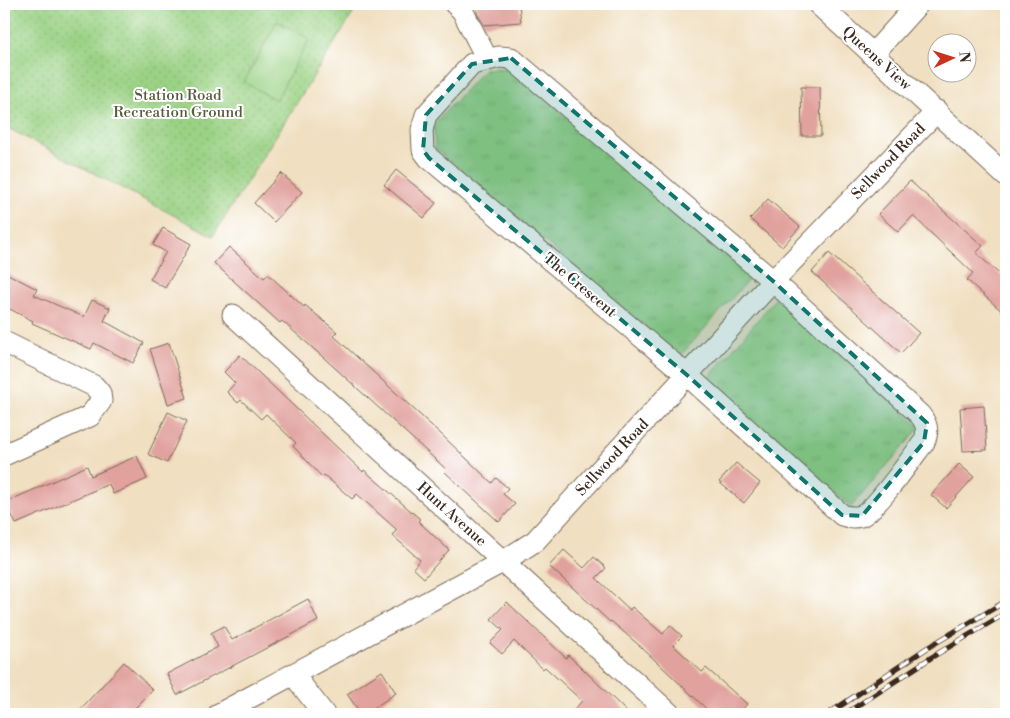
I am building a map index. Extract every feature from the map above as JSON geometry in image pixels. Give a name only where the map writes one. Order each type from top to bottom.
[{"type":"street","points":[[456,4],[462,10],[487,59]]},
{"type":"street","name":"Queens View","points":[[818,4],[1006,176]]},
{"type":"street","points":[[872,55],[918,4]]},
{"type":"street","name":"The Crescent","points":[[511,58],[773,281],[927,423],[928,434],[924,442],[873,506],[862,516],[850,517],[842,515],[687,376],[429,158],[423,150],[422,130],[426,115],[472,64],[487,59],[511,58]]},
{"type":"street","name":"Sellwood Road","points":[[218,714],[504,562],[535,541],[773,281],[937,111]]},
{"type":"street","name":"Hunt Avenue","points":[[233,315],[670,714]]},
{"type":"street","points":[[4,342],[94,386],[108,400],[90,416],[4,455]]},
{"type":"street","points":[[293,674],[324,714]]},
{"type":"highlighted area","points":[[511,58],[773,281],[927,423],[924,442],[862,516],[842,515],[687,375],[429,158],[423,150],[426,115],[472,64]]},
{"type":"green space","name":"Station Road Recreation Ground","points":[[4,4],[359,4],[213,236],[4,126]]},
{"type":"green space","points":[[277,21],[309,39],[276,100],[244,82]]},
{"type":"green space","points":[[510,68],[751,277],[680,356],[435,148],[434,124],[485,69]]},
{"type":"green space","points":[[776,298],[920,427],[851,507],[707,380]]},
{"type":"building","points":[[477,4],[519,4],[521,22],[484,25],[477,13]]},
{"type":"building","points":[[801,87],[820,87],[821,136],[802,136]]},
{"type":"building","points":[[396,170],[436,203],[424,218],[384,185]]},
{"type":"building","points":[[281,173],[302,192],[274,222],[254,203]]},
{"type":"building","points":[[910,181],[983,246],[976,253],[1006,280],[1006,315],[967,280],[973,273],[913,216],[898,232],[878,214]]},
{"type":"building","points":[[768,199],[800,227],[782,247],[750,219]]},
{"type":"building","points":[[163,228],[191,244],[165,288],[150,279],[166,252],[153,245]]},
{"type":"building","points":[[229,247],[264,278],[268,274],[304,307],[305,305],[337,332],[334,336],[492,483],[496,478],[508,488],[503,494],[515,504],[499,522],[445,472],[447,470],[324,358],[282,321],[280,323],[214,263]]},
{"type":"building","points":[[829,253],[919,333],[901,353],[812,272]]},
{"type":"building","points":[[8,274],[37,289],[34,295],[84,317],[92,300],[110,308],[104,321],[144,343],[133,363],[94,343],[91,349],[32,323],[33,321],[4,306],[4,283]]},
{"type":"building","points":[[169,343],[187,398],[168,404],[150,349]]},
{"type":"building","points":[[240,355],[363,472],[364,470],[420,519],[418,521],[449,550],[424,578],[413,568],[420,560],[392,535],[397,530],[357,494],[352,499],[324,475],[322,477],[293,446],[296,443],[266,414],[261,419],[241,400],[238,403],[227,392],[235,383],[224,372]]},
{"type":"building","points":[[984,406],[987,450],[963,451],[960,408]]},
{"type":"building","points":[[168,412],[187,421],[167,463],[148,454]]},
{"type":"building","points":[[137,456],[147,479],[113,494],[109,484],[16,524],[6,502],[87,466],[91,476]]},
{"type":"building","points":[[736,463],[760,483],[744,503],[719,482]]},
{"type":"building","points":[[959,464],[974,477],[946,508],[931,495]]},
{"type":"building","points":[[564,550],[584,568],[594,557],[606,568],[596,578],[630,610],[632,607],[663,634],[670,625],[682,636],[673,645],[702,672],[706,668],[747,704],[738,714],[712,714],[641,647],[610,622],[549,566]]},
{"type":"building","points":[[308,599],[318,621],[177,695],[167,674],[218,647],[211,633],[224,626],[232,640]]},
{"type":"building","points":[[507,602],[566,658],[568,655],[580,666],[629,714],[570,714],[582,701],[545,667],[543,669],[514,641],[502,654],[490,643],[503,630],[491,619]]},
{"type":"building","points":[[124,662],[153,690],[129,714],[76,714]]},
{"type":"building","points":[[382,671],[396,693],[365,714],[361,714],[347,694]]},
{"type":"railway","points":[[828,714],[927,648],[1006,601]]},
{"type":"railway","points":[[845,714],[932,657],[1006,613]]}]
